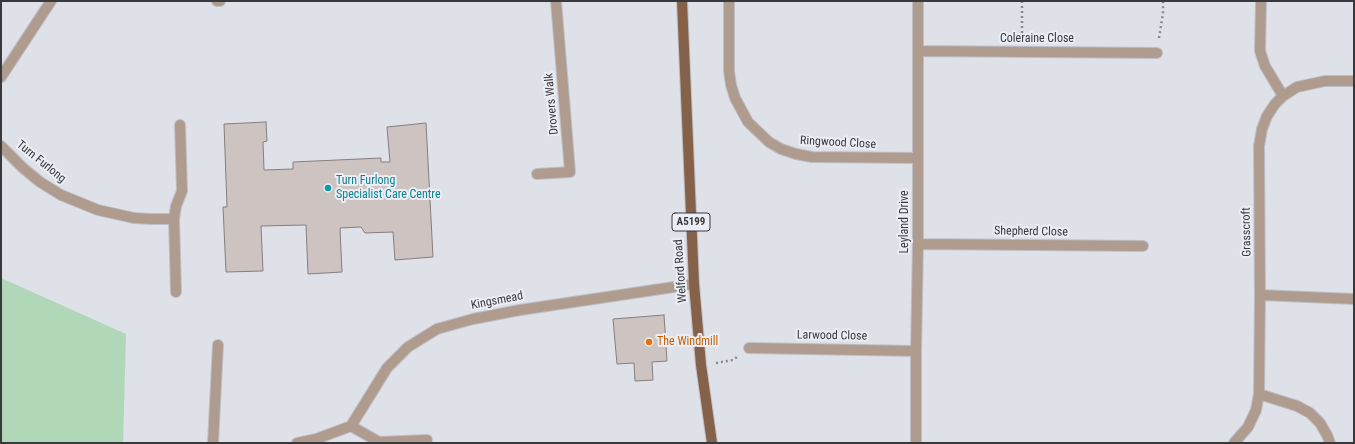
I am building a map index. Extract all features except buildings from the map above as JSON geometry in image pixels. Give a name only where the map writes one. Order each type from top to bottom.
[{"type":"main road","name":"Welford Road","points":[[682,1],[694,284],[701,365],[712,443]]},
{"type":"street","points":[[1,77],[51,1]]},
{"type":"street","name":"Drovers Walk","points":[[537,174],[570,172],[556,1]]},
{"type":"street","name":"Ringwood Close","points":[[729,1],[729,70],[731,85],[735,98],[748,122],[769,142],[781,149],[812,157],[918,158]]},
{"type":"street","name":"Leyland Drive","points":[[916,443],[918,1]]},
{"type":"street","points":[[1261,1],[1260,51],[1266,66],[1283,96]]},
{"type":"street","name":"Coleraine Close","points":[[918,51],[1156,52]]},
{"type":"street","name":"Grasscroft","points":[[1234,443],[1248,426],[1256,410],[1259,394],[1260,146],[1262,129],[1267,116],[1283,96],[1297,87],[1325,81],[1354,81]]},
{"type":"street","points":[[176,292],[174,219],[176,206],[182,191],[180,125]]},
{"type":"street","name":"Turn Furlong","points":[[1,146],[23,168],[40,182],[61,195],[98,210],[134,218],[174,219]]},
{"type":"street","name":"Shepherd Close","points":[[918,244],[1143,246]]},
{"type":"street","name":"Kingsmead","points":[[351,426],[388,368],[408,347],[437,329],[473,319],[520,310],[694,284]]},
{"type":"street","points":[[1260,295],[1354,299]]},
{"type":"street","points":[[213,443],[218,345]]},
{"type":"street","name":"Larwood Close","points":[[749,348],[916,350]]},
{"type":"street","points":[[1259,394],[1298,406],[1310,413],[1320,423],[1328,435],[1330,443]]},
{"type":"street","points":[[297,443],[316,439],[351,426],[379,442],[427,440]]},
{"type":"path","points":[[1022,1],[1022,52]]},
{"type":"path","points":[[1156,52],[1163,13],[1163,1]]},
{"type":"path","points":[[701,365],[733,360],[749,348]]},
{"type":"green space","points":[[1,278],[126,334],[123,443],[1,443]]},
{"type":"place","name":"Turn Furlong Specialist Care Centre","points":[[328,188]]},
{"type":"place","name":"The Windmill","points":[[649,342]]}]
